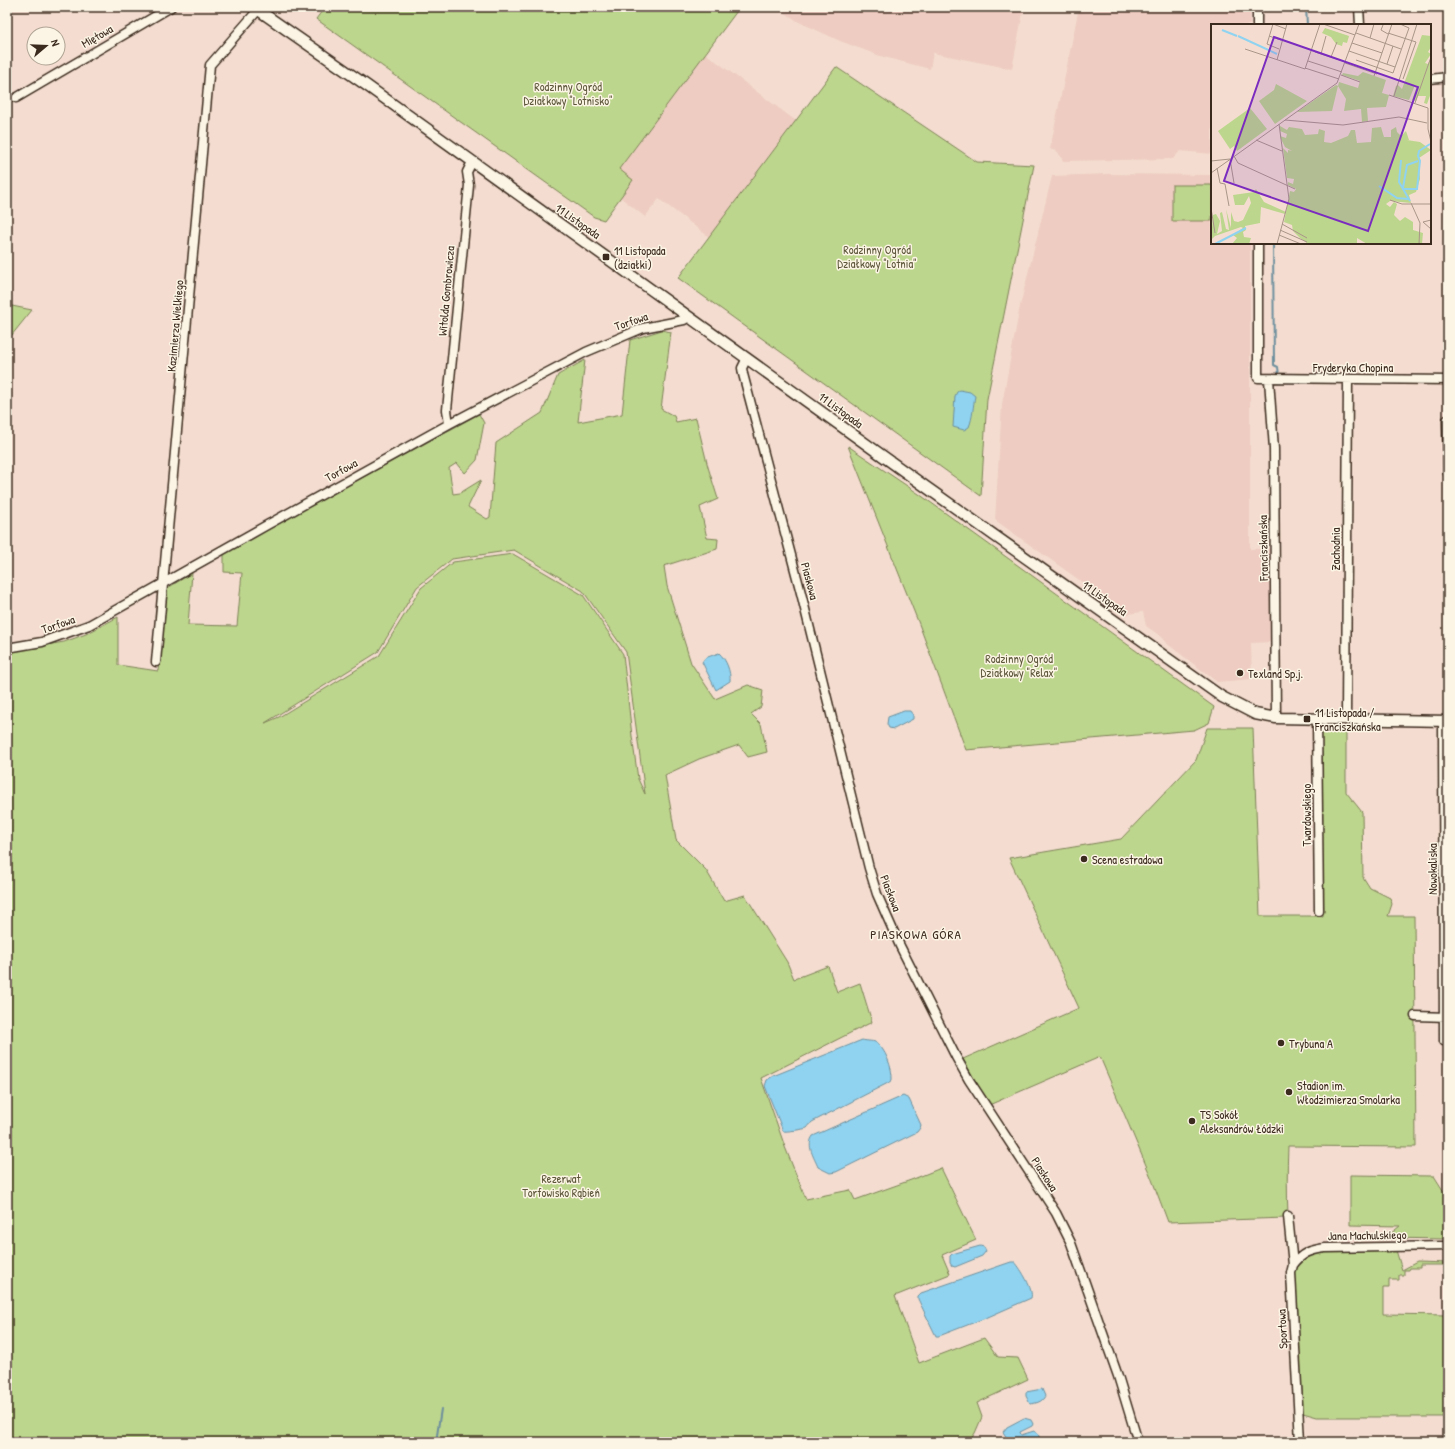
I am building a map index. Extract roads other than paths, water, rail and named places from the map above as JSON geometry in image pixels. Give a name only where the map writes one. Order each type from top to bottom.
[{"type":"street","name":"Miętowa","points":[[16,98],[171,7]]},
{"type":"street","points":[[1257,7],[1257,24]]},
{"type":"street","points":[[1359,7],[1360,24]]},
{"type":"street","name":"11 Listopada","points":[[256,8],[366,84],[472,162],[932,492],[1222,696],[1255,714],[1276,718],[1446,721]]},
{"type":"street","name":"Kazimierza Wielkiego","points":[[156,662],[210,65],[256,8]]},
{"type":"street","points":[[1431,79],[1448,77]]},
{"type":"street","name":"Witolda Gombrowicza","points":[[449,424],[447,410],[468,185],[467,172],[472,162]]},
{"type":"street","name":"Fryderyka Chopina","points":[[1258,244],[1258,378],[1448,380]]},
{"type":"street","name":"Torfowa","points":[[7,648],[42,642],[89,626],[449,424],[586,352],[644,328],[684,320],[689,317]]},
{"type":"street","name":"Piaskowa","points":[[747,358],[742,368],[743,374],[801,593],[869,868],[878,894],[900,946],[956,1057],[969,1080],[1065,1228],[1072,1243],[1118,1376],[1138,1442]]},
{"type":"street","name":"Franciszkańska","points":[[1269,379],[1274,450],[1276,718]]},
{"type":"street","name":"Zachodnia","points":[[1346,719],[1348,379]]},
{"type":"street","points":[[1447,420],[1448,473]]},
{"type":"street","name":"Twardowskiego","points":[[1317,719],[1319,911]]},
{"type":"street","name":"Nowokaliska","points":[[1444,1041],[1446,1017],[1446,721]]},
{"type":"street","points":[[1415,1016],[1446,1017]]},
{"type":"street","name":"Sportowa","points":[[1288,1216],[1293,1265],[1291,1273],[1300,1442]]},
{"type":"street","name":"Jana Machulskiego","points":[[1293,1265],[1299,1257],[1307,1252],[1325,1248],[1448,1246]]},
{"type":"water","points":[[960,390],[970,392],[975,396],[969,427],[964,430],[953,427],[955,396]]},
{"type":"water","points":[[719,653],[728,666],[730,681],[716,690],[702,662],[705,658]]},
{"type":"water","points":[[904,711],[910,711],[913,715],[913,719],[894,729],[889,728],[887,724],[888,717]]},
{"type":"water","points":[[862,1040],[875,1042],[882,1048],[890,1064],[892,1080],[812,1122],[807,1128],[783,1131],[765,1086],[767,1080],[773,1076]]},
{"type":"water","points":[[903,1096],[909,1099],[921,1125],[917,1132],[836,1172],[830,1173],[818,1167],[810,1148],[813,1136]]},
{"type":"water","points":[[980,1246],[984,1247],[986,1251],[982,1256],[955,1267],[950,1263],[950,1256],[952,1254]]},
{"type":"water","points":[[1011,1262],[1015,1262],[1023,1274],[1031,1290],[1031,1298],[988,1317],[936,1336],[918,1299],[918,1296],[921,1293]]},
{"type":"water","points":[[1042,1389],[1045,1396],[1044,1398],[1039,1402],[1030,1404],[1026,1396],[1026,1392]]},
{"type":"water","points":[[1024,1418],[1031,1420],[1033,1424],[1020,1432],[1021,1435],[1034,1431],[1038,1434],[1040,1439],[1039,1442],[1010,1442],[1003,1432],[1007,1427]]},
{"type":"waterway","points":[[1306,7],[1307,24]]},
{"type":"waterway","points":[[1273,244],[1274,365],[1278,367],[1279,375]]},
{"type":"waterway","points":[[1274,391],[1274,398]]},
{"type":"waterway","points":[[436,1442],[441,1409]]},
{"type":"place","name":"11 Listopada (działki)","points":[[606,257]]},
{"type":"place","name":"Texland Sp.j.","points":[[1240,673]]},
{"type":"place","name":"11 Listopada / Franciszkańska","points":[[1307,719]]},
{"type":"place","name":"Scena estradowa","points":[[1084,859]]},
{"type":"place","name":"Trybuna A","points":[[1281,1043]]},
{"type":"place","name":"Stadion im. Włodzimierza Smolarka","points":[[1289,1092]]},
{"type":"place","name":"TS Sokół Aleksandrów Łódzki","points":[[1192,1121]]},
{"type":"district","name":"PIASKOWA GÓRA","points":[[916,934]]},
{"type":"park label","name":"Rodzinny Ogród Działkowy \"Lotnisko\"","points":[[568,93]]},
{"type":"park label","name":"Rodzinny Ogród Działkowy \"Lotnia\"","points":[[877,256]]},
{"type":"park label","name":"Rodzinny Ogród Działkowy \"Relax\"","points":[[1019,665]]},
{"type":"park label","name":"Rezerwat Torfowisko Rąbień","points":[[561,1185]]}]
